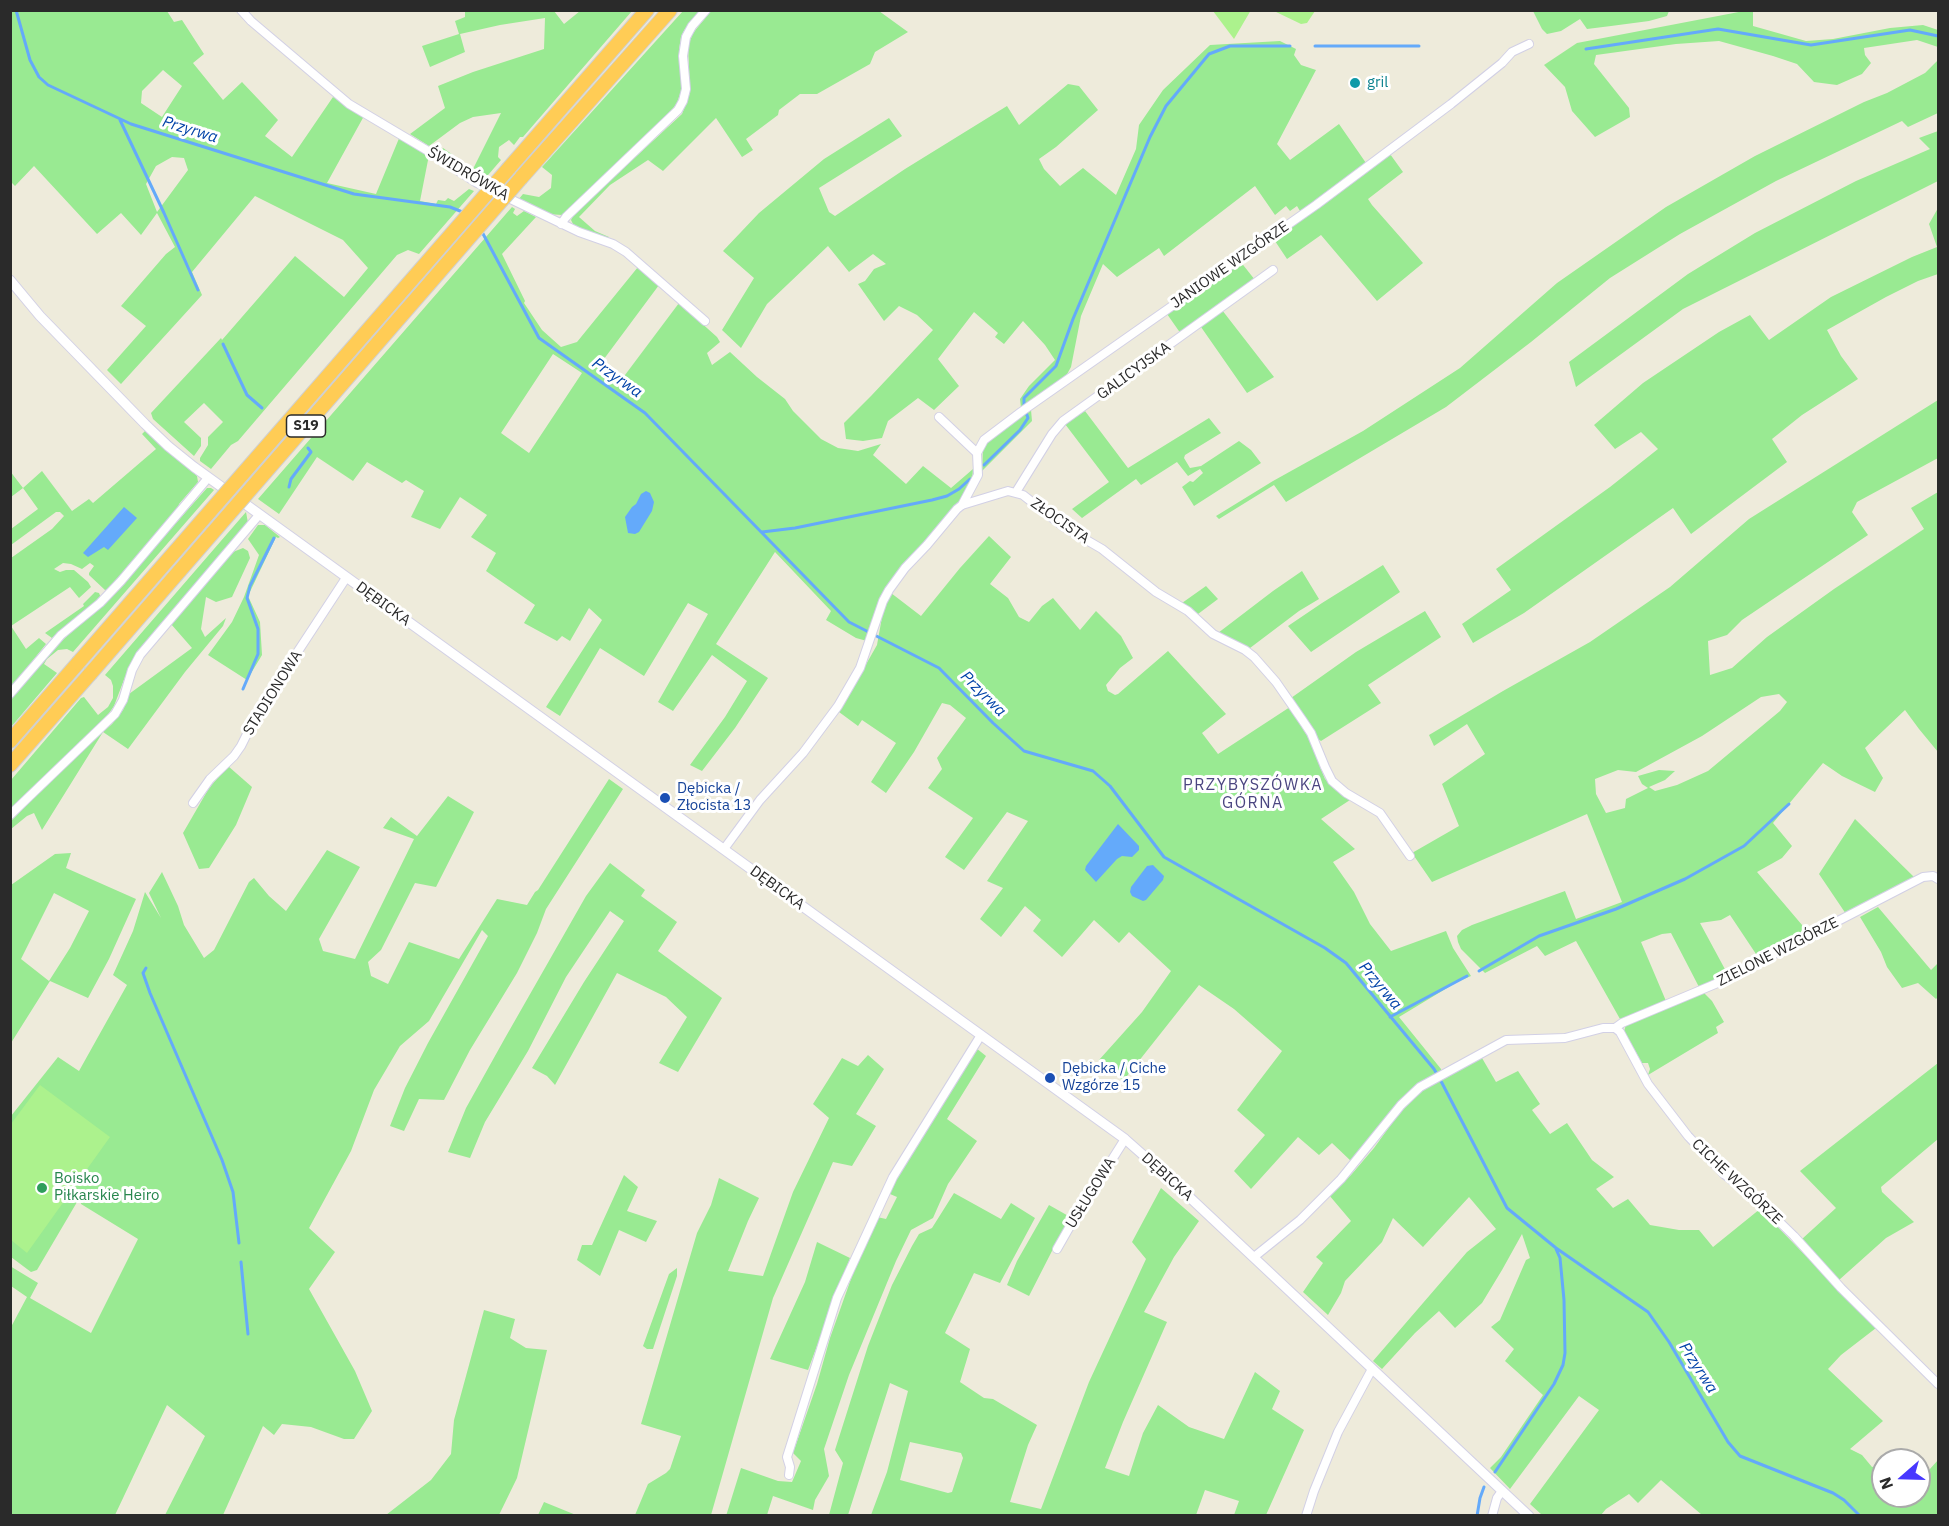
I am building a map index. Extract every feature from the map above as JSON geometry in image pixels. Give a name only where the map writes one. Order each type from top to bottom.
[{"type":"highway","name":"S19","points":[[10,741],[647,10]]},
{"type":"highway","name":"S19","points":[[10,765],[670,10]]},
{"type":"street","name":"ŚWIDRÓWKA","points":[[241,10],[349,104],[477,183],[561,224],[613,244],[626,252],[705,321]]},
{"type":"street","points":[[561,224],[678,110],[687,89],[683,56],[686,37],[706,10]]},
{"type":"street","name":"JANIOWE WZGÓRZE","points":[[977,453],[984,440],[1021,412],[1316,205],[1451,104],[1502,63],[1512,52],[1529,44]]},
{"type":"street","name":"GALICYJSKA","points":[[1016,492],[1052,434],[1064,421],[1273,270]]},
{"type":"street","name":"DĘBICKA","points":[[10,280],[40,316],[145,424],[208,478],[1125,1139],[1529,1515]]},
{"type":"street","points":[[939,417],[977,453],[978,475],[962,505]]},
{"type":"street","points":[[10,694],[61,634],[100,603],[121,581],[208,478]]},
{"type":"street","name":"ZŁOCISTA","points":[[724,849],[760,800],[803,753],[838,706],[860,668],[880,608],[889,590],[905,568],[962,505],[998,493],[1016,492],[1065,527],[1102,549],[1156,592],[1188,611],[1213,634],[1254,657],[1276,682],[1311,733],[1332,780],[1346,793],[1380,813],[1410,856]]},
{"type":"street","points":[[10,815],[115,714],[123,699],[132,670],[152,639],[260,515]]},
{"type":"street","name":"STADIONOWA","points":[[193,803],[210,779],[237,751],[272,691],[346,578]]},
{"type":"street","name":"ZIELONE WZGÓRZE","points":[[1616,1028],[1622,1023],[1719,982],[1923,877],[1933,876],[1938,879]]},
{"type":"street","points":[[1254,1257],[1321,1200],[1353,1166],[1411,1094],[1433,1080],[1506,1040],[1565,1038],[1603,1028],[1616,1028]]},
{"type":"street","name":"CICHE WZGÓRZE","points":[[1616,1028],[1648,1084],[1688,1136],[1724,1174],[1759,1202],[1794,1236],[1848,1295],[1938,1384]]},
{"type":"street","points":[[789,1475],[790,1467],[787,1457],[837,1298],[893,1177],[981,1035]]},
{"type":"street","name":"USŁUGOWA","points":[[1058,1249],[1125,1139]]},
{"type":"street","points":[[1306,1515],[1338,1432],[1372,1369]]},
{"type":"street","points":[[1494,1514],[1497,1498],[1502,1491]]},
{"type":"green space","points":[[1213,10],[1251,10],[1234,39],[1213,11]]},
{"type":"green space","points":[[10,11],[167,11],[174,22],[182,20],[204,54],[193,63],[223,100],[242,82],[278,120],[265,136],[292,157],[333,97],[364,116],[327,183],[376,194],[400,136],[429,155],[420,201],[436,204],[438,200],[445,201],[448,198],[454,201],[469,189],[474,191],[419,254],[408,250],[397,255],[238,441],[231,445],[211,469],[200,461],[200,458],[208,445],[208,437],[223,422],[204,403],[184,422],[201,438],[201,446],[194,456],[153,419],[151,413],[221,338],[222,340],[295,256],[344,297],[368,268],[343,240],[255,196],[192,272],[202,295],[121,384],[107,370],[146,326],[121,306],[166,254],[175,247],[157,213],[141,235],[121,213],[97,234],[34,166],[15,186],[11,182]],"holes":[[[163,70],[182,86],[162,117],[141,103],[142,91]],[[172,157],[184,158],[188,170],[157,212],[146,184],[156,166]]]},
{"type":"green space","points":[[465,11],[554,11],[564,24],[580,11],[632,11],[523,137],[520,137],[514,145],[509,140],[499,147],[498,157],[501,160],[482,182],[438,154],[443,148],[473,169],[501,113],[473,117],[460,123],[429,146],[410,134],[445,108],[438,86],[544,49],[545,18],[460,34],[465,52],[430,67],[422,46],[459,34],[455,21],[465,17]]},
{"type":"green space","points":[[683,11],[702,11],[685,29],[681,37],[679,50],[682,88],[677,103],[668,115],[562,215],[547,214],[518,200],[523,194],[539,197],[551,188],[552,175],[542,167]]},
{"type":"green space","points":[[711,11],[879,11],[908,32],[875,52],[870,64],[817,94],[800,94],[779,110],[778,115],[746,139],[753,150],[742,157],[716,118],[663,171],[648,160],[610,185],[579,217],[595,231],[609,237],[604,239],[583,231],[573,224],[571,220],[574,214],[682,114],[690,93],[688,46],[693,33]]},
{"type":"green space","points":[[1274,11],[1315,11],[1307,23],[1301,24]]},
{"type":"green space","points":[[1533,11],[1669,11],[1667,16],[1649,21],[1587,29],[1580,19],[1561,31],[1547,34]]},
{"type":"green space","points":[[1753,11],[1753,26],[1806,41],[1923,25],[1938,30],[1938,47],[1917,40],[1864,48],[1865,55],[1871,63],[1862,74],[1837,85],[1814,82],[1797,64],[1719,41],[1676,44],[1596,55],[1594,64],[1629,108],[1630,117],[1595,137],[1572,111],[1565,87],[1544,65],[1577,43]]},
{"type":"green space","points":[[1280,41],[1296,49],[1294,55],[1301,65],[1316,70],[1277,144],[1290,160],[1339,124],[1366,163],[1332,191],[1300,211],[1297,206],[1290,211],[1286,206],[1275,215],[1255,186],[1164,256],[1159,248],[1117,277],[1103,264],[1081,316],[1071,367],[1066,376],[1021,408],[1020,399],[1029,386],[1055,360],[1023,321],[1004,344],[995,337],[998,333],[974,312],[938,359],[959,386],[934,410],[918,398],[888,421],[882,438],[863,441],[846,439],[844,423],[933,330],[917,315],[899,306],[884,321],[858,284],[865,281],[874,269],[886,264],[873,254],[849,272],[828,246],[767,304],[741,348],[722,330],[754,278],[723,251],[759,213],[824,159],[889,118],[902,136],[819,188],[829,212],[835,216],[905,169],[1007,106],[1019,125],[1068,84],[1079,86],[1098,110],[1039,159],[1044,169],[1060,186],[1083,168],[1116,195],[1136,149],[1139,125],[1163,90],[1210,45]]},
{"type":"green space","points":[[1938,60],[1938,113],[1908,127],[1902,121],[1776,181],[1680,234],[1610,278],[1446,407],[1286,502],[1274,485],[1219,519],[1216,516],[1363,431],[1460,368],[1557,283],[1666,207],[1755,156],[1925,73]]},
{"type":"green space","points":[[1938,131],[1938,181],[1683,309],[1576,387],[1569,362],[1688,274],[1755,233],[1856,181],[1930,149],[1919,138]]},
{"type":"green space","points":[[1390,154],[1403,172],[1368,199],[1423,263],[1377,301],[1321,235],[1287,259],[1273,238]]},
{"type":"green space","points":[[512,207],[515,209],[513,213],[517,216],[524,211],[536,217],[502,254],[524,303],[542,330],[561,347],[577,342],[638,267],[659,285],[601,363],[622,379],[679,303],[720,342],[707,353],[712,365],[730,352],[785,399],[793,411],[821,439],[838,448],[858,451],[881,444],[873,455],[906,484],[923,466],[951,488],[973,469],[972,482],[959,502],[885,589],[877,606],[867,641],[856,638],[826,620],[831,611],[775,552],[716,644],[768,678],[735,728],[702,771],[690,765],[725,717],[747,681],[712,655],[673,711],[658,702],[708,614],[688,603],[644,676],[600,648],[560,716],[546,707],[602,620],[589,608],[570,641],[562,636],[557,641],[524,623],[535,605],[486,571],[496,553],[471,537],[487,515],[460,497],[440,529],[411,517],[424,491],[406,480],[402,483],[367,462],[353,481],[317,457],[279,514],[258,499]],"holes":[[[553,354],[582,373],[529,453],[501,433]]]},
{"type":"green space","points":[[1938,208],[1938,274],[1886,297],[1827,330],[1841,356],[1858,379],[1802,415],[1772,439],[1787,462],[1691,534],[1673,508],[1524,613],[1473,643],[1462,624],[1511,590],[1496,569],[1610,487],[1658,449],[1641,432],[1615,449],[1594,425],[1643,383],[1719,332],[1750,315],[1769,340],[1831,297],[1937,247],[1929,224]]},
{"type":"green space","points":[[1240,261],[1255,280],[1181,334],[1167,314]]},
{"type":"green space","points":[[1222,310],[1274,377],[1247,393],[1201,327]]},
{"type":"green space","points":[[1938,400],[1938,458],[1857,502],[1852,512],[1868,535],[1742,620],[1727,635],[1708,641],[1710,675],[1732,668],[1767,637],[1924,529],[1911,508],[1938,492],[1938,752],[1905,710],[1865,748],[1883,778],[1875,792],[1842,776],[1823,763],[1773,823],[1792,846],[1782,858],[1757,872],[1808,932],[1758,957],[1730,915],[1721,920],[1700,923],[1727,973],[1699,987],[1671,933],[1641,942],[1666,1001],[1620,1019],[1576,941],[1545,956],[1537,946],[1485,973],[1461,949],[1457,936],[1462,930],[1565,891],[1576,919],[1622,902],[1587,814],[1432,882],[1412,853],[1459,826],[1442,784],[1485,754],[1467,724],[1434,746],[1429,735],[1590,642],[1670,587],[1749,519]],"holes":[[[1779,694],[1787,702],[1780,711],[1708,771],[1677,785],[1655,791],[1649,787],[1665,780],[1675,771],[1659,770],[1638,776],[1642,784],[1648,788],[1626,799],[1625,808],[1606,813],[1596,794],[1595,779],[1618,770],[1636,772],[1702,736],[1761,697]]]},
{"type":"green space","points":[[1031,410],[1032,421],[982,471],[983,448],[993,436]]},
{"type":"green space","points":[[1085,411],[1128,468],[1209,418],[1221,433],[1185,455],[1184,458],[1190,468],[1201,466],[1239,441],[1251,450],[1261,463],[1194,506],[1182,487],[1190,481],[1193,482],[1203,473],[1200,469],[1188,476],[1177,462],[1141,485],[1136,479],[1082,518],[1072,509],[1109,482],[1065,424]]},
{"type":"green space","points":[[145,431],[197,476],[198,482],[179,504],[178,509],[108,589],[105,590],[89,575],[94,566],[90,563],[82,569],[63,563],[54,569],[60,572],[74,570],[91,587],[79,598],[70,587],[11,626],[11,558],[52,529],[64,516],[56,512],[11,545],[11,529],[38,509],[23,488],[42,471],[72,511],[89,499],[93,503],[156,449],[142,434]]},
{"type":"green space","points":[[10,471],[23,488],[11,497]]},
{"type":"green space","points":[[207,488],[214,490],[73,652],[67,649],[58,650],[47,659],[44,664],[57,673],[11,727],[11,700],[22,685],[58,644],[107,601]]},
{"type":"green space","points":[[246,512],[248,523],[152,634],[137,656],[125,677],[114,706],[105,719],[11,810],[11,780],[81,698],[84,697],[98,715],[108,707],[113,698],[113,686],[111,680],[105,675]]},
{"type":"green space","points":[[258,525],[265,525],[280,537],[276,537],[248,596],[260,622],[262,655],[247,680],[208,655],[232,622],[244,597],[259,555],[248,539]]},
{"type":"green space","points":[[989,536],[1011,557],[990,584],[1008,598],[1019,617],[1029,622],[1042,606],[1053,598],[1080,630],[1096,611],[1121,636],[1133,658],[1120,668],[1106,685],[1108,691],[1115,695],[1118,694],[1168,651],[1226,714],[1202,733],[1218,754],[1290,707],[1309,739],[1325,779],[1350,800],[1321,819],[1355,849],[1333,862],[1354,892],[1370,924],[1391,951],[1446,931],[1453,948],[1471,976],[1399,1017],[1441,1069],[1441,1072],[1420,1083],[1402,1099],[1352,1162],[1332,1143],[1319,1155],[1298,1137],[1251,1189],[1234,1171],[1265,1135],[1237,1110],[1282,1051],[1234,1009],[1199,985],[1123,1081],[1099,1060],[1142,1012],[1171,971],[1129,932],[1119,943],[1094,920],[1062,957],[1033,931],[1041,920],[1025,906],[1001,937],[980,919],[1003,888],[987,881],[1028,821],[1007,812],[964,870],[945,857],[973,818],[928,788],[942,769],[937,758],[966,718],[950,705],[942,703],[914,752],[886,793],[871,782],[896,743],[862,720],[858,726],[839,712],[877,645],[884,606],[891,593],[921,616]]},
{"type":"green space","points":[[243,548],[248,551],[250,558],[232,597],[216,602],[206,597],[201,629],[205,637],[226,618],[223,626],[185,672],[128,749],[103,732],[123,710],[129,694],[192,648],[171,624],[233,552]]},
{"type":"green space","points":[[1383,565],[1400,592],[1311,652],[1288,626]]},
{"type":"green space","points":[[1302,571],[1319,599],[1250,648],[1225,639],[1218,633],[1273,591]]},
{"type":"green space","points":[[1206,586],[1218,599],[1198,614],[1182,603]]},
{"type":"green space","points":[[95,592],[99,593],[101,598],[52,638],[45,633],[84,606],[83,604]]},
{"type":"green space","points":[[1425,611],[1441,637],[1368,685],[1381,703],[1321,741],[1318,739],[1291,698],[1356,652]]},
{"type":"green space","points":[[11,626],[26,649],[39,638],[46,644],[11,688]]},
{"type":"green space","points":[[103,732],[42,830],[34,813],[11,829],[11,821]]},
{"type":"green space","points":[[228,766],[252,787],[236,825],[209,868],[199,869],[183,833],[209,788]]},
{"type":"green space","points":[[609,779],[623,789],[546,909],[517,973],[470,1050],[444,1100],[419,1099],[404,1131],[390,1126],[405,1088],[428,1043],[488,936],[482,930],[429,1021],[400,1046],[374,1090],[351,1151],[309,1228],[335,1252],[309,1289],[355,1371],[372,1411],[354,1439],[344,1439],[311,1427],[282,1424],[274,1435],[263,1426],[223,1515],[165,1515],[205,1436],[167,1405],[115,1515],[11,1515],[11,1327],[27,1297],[11,1286],[10,1266],[38,1283],[30,1298],[91,1333],[138,1239],[81,1204],[80,1197],[37,1270],[31,1272],[11,1257],[11,1116],[58,1057],[79,1071],[127,985],[113,975],[133,931],[145,892],[161,918],[149,893],[162,872],[184,925],[204,958],[214,950],[249,882],[254,878],[286,911],[327,850],[360,867],[319,939],[323,951],[355,959],[414,839],[383,828],[391,817],[417,836],[448,796],[474,812],[436,887],[415,883],[381,950],[368,962],[371,976],[388,984],[409,942],[459,959],[497,899],[527,905]]},
{"type":"green space","points":[[1855,819],[1914,877],[1846,914],[1819,874]]},
{"type":"green space","points":[[71,853],[66,868],[136,899],[109,959],[88,998],[50,981],[11,1043],[11,885],[55,854]],"holes":[[[54,893],[89,911],[70,948],[49,981],[21,959]]]},
{"type":"green space","points":[[610,863],[645,890],[641,896],[677,922],[658,951],[722,998],[678,1072],[659,1063],[687,1017],[666,997],[617,973],[555,1085],[547,1076],[532,1068],[624,921],[610,911],[566,977],[528,1051],[485,1122],[470,1158],[448,1152],[466,1108],[505,1038],[586,896]]},
{"type":"green space","points":[[1878,907],[1931,970],[1938,963],[1938,997],[1936,999],[1918,983],[1902,988],[1887,967],[1881,952],[1860,917]]},
{"type":"green space","points":[[1704,993],[1712,1001],[1724,1022],[1716,1027],[1718,1033],[1648,1075],[1650,1069],[1648,1063],[1642,1063],[1624,1031],[1626,1025]]},
{"type":"green space","points":[[976,1048],[986,1056],[947,1119],[977,1141],[948,1184],[933,1218],[911,1230],[896,1261],[849,1375],[824,1449],[829,1476],[815,1500],[813,1510],[773,1496],[767,1515],[726,1516],[741,1468],[778,1481],[792,1482],[801,1461],[793,1453],[857,1262],[877,1217],[886,1219],[897,1197],[890,1194],[889,1189]]},
{"type":"green space","points":[[868,1055],[884,1069],[856,1114],[876,1126],[852,1166],[833,1162],[773,1298],[711,1515],[635,1515],[648,1484],[670,1469],[681,1436],[641,1424],[697,1233],[711,1205],[719,1178],[759,1198],[728,1271],[763,1276],[793,1192],[829,1118],[813,1104],[842,1058],[858,1066]]},
{"type":"green space","points":[[1482,1058],[1496,1082],[1518,1071],[1540,1104],[1532,1110],[1550,1134],[1567,1123],[1592,1160],[1614,1177],[1596,1189],[1613,1208],[1628,1199],[1650,1225],[1679,1230],[1699,1230],[1713,1247],[1760,1209],[1876,1328],[1841,1355],[1828,1369],[1883,1421],[1850,1449],[1862,1455],[1871,1466],[1871,1508],[1931,1508],[1931,1468],[1938,1460],[1938,1515],[1702,1515],[1661,1480],[1638,1503],[1629,1494],[1606,1509],[1601,1515],[1542,1515],[1530,1504],[1599,1410],[1579,1396],[1510,1489],[1490,1468],[1501,1457],[1543,1395],[1505,1361],[1514,1349],[1491,1327],[1500,1320],[1526,1260],[1530,1258],[1522,1234],[1482,1303],[1455,1328],[1439,1311],[1382,1369],[1373,1361],[1467,1252],[1496,1229],[1469,1197],[1423,1247],[1393,1218],[1382,1242],[1345,1281],[1328,1315],[1303,1292],[1323,1263],[1316,1257],[1351,1221],[1329,1195],[1351,1175],[1417,1093]]},
{"type":"green space","points":[[1938,1063],[1938,1139],[1881,1187],[1882,1192],[1914,1222],[1886,1238],[1839,1280],[1802,1239],[1836,1208],[1800,1171]]},
{"type":"green space","name":"Boisko Piłkarskie Heiro","points":[[40,1085],[110,1137],[27,1253],[11,1240],[11,1124]]},
{"type":"green space","points":[[624,1175],[638,1187],[627,1211],[657,1221],[646,1242],[619,1230],[600,1276],[577,1260],[582,1245],[592,1245]]},
{"type":"green space","points":[[1161,1188],[1199,1221],[1174,1257],[1144,1312],[1167,1322],[1105,1468],[1129,1476],[1143,1433],[1158,1405],[1189,1427],[1224,1439],[1255,1372],[1280,1391],[1272,1409],[1304,1430],[1266,1515],[1234,1515],[1239,1501],[1205,1490],[1196,1515],[871,1515],[887,1472],[908,1391],[890,1383],[848,1515],[829,1515],[843,1463],[835,1450],[868,1346],[892,1285],[912,1246],[919,1234],[932,1228],[954,1193],[1001,1219],[1011,1203],[1035,1218],[1000,1283],[974,1273],[945,1333],[970,1349],[960,1382],[984,1398],[993,1399],[1037,1425],[1028,1445],[1010,1502],[1041,1509],[1089,1382],[1146,1259],[1132,1242]],"holes":[[[910,1442],[961,1453],[963,1458],[952,1492],[948,1493],[900,1480]]]},
{"type":"green space","points":[[1049,1205],[1072,1218],[1029,1296],[1007,1285],[1017,1261]]},
{"type":"green space","points":[[817,1242],[850,1258],[808,1370],[770,1359],[805,1282]]},
{"type":"green space","points":[[677,1268],[677,1276],[653,1349],[647,1349],[643,1346],[669,1274]]},
{"type":"green space","points":[[484,1310],[515,1319],[510,1338],[526,1348],[547,1350],[517,1478],[499,1515],[386,1515],[431,1480],[451,1454],[454,1420]]},
{"type":"green space","points":[[544,1502],[576,1515],[538,1515]]},
{"type":"water","points":[[646,491],[650,493],[654,502],[652,511],[639,532],[628,533],[625,517],[641,494]]},
{"type":"water","points":[[124,507],[137,518],[108,550],[104,547],[88,557],[83,553]]},
{"type":"water","points":[[1118,824],[1139,846],[1139,850],[1132,857],[1122,856],[1117,859],[1096,882],[1085,870],[1086,866]]},
{"type":"water","points":[[1153,865],[1164,876],[1163,880],[1146,900],[1132,896],[1131,887],[1147,866]]},
{"type":"waterway","name":"Przyrwa","points":[[16,10],[30,60],[39,77],[48,85],[131,124],[354,194],[450,207],[465,213]]},
{"type":"waterway","points":[[1586,49],[1718,29],[1811,45],[1910,30],[1938,36]]},
{"type":"waterway","points":[[1024,405],[1024,398],[1056,366],[1073,319],[1150,137],[1166,106],[1209,54],[1230,46],[1290,46]]},
{"type":"waterway","points":[[1315,46],[1419,46]]},
{"type":"waterway","points":[[120,120],[198,290]]},
{"type":"waterway","name":"Przyrwa","points":[[481,230],[539,338],[645,413],[849,622],[939,668],[1024,751],[1093,771],[1110,786],[1164,857],[1325,948],[1346,963],[1434,1069],[1507,1208],[1556,1248],[1648,1312],[1669,1342],[1728,1442],[1740,1456],[1833,1493],[1844,1500],[1860,1516]]},
{"type":"waterway","points":[[223,344],[247,395],[262,408]]},
{"type":"waterway","points":[[984,465],[1020,430],[1028,418],[1026,412]]},
{"type":"waterway","points":[[289,487],[291,479],[311,452],[308,448]]},
{"type":"waterway","points":[[762,532],[795,528],[932,500],[947,496],[970,479]]},
{"type":"waterway","points":[[243,689],[258,654],[258,629],[247,598],[250,586],[274,538]]},
{"type":"waterway","points":[[1479,971],[1539,936],[1616,909],[1685,879],[1744,846],[1789,804]]},
{"type":"waterway","points":[[146,968],[143,973],[150,993],[222,1160],[233,1192],[239,1243]]},
{"type":"waterway","points":[[1390,1017],[1467,976]]},
{"type":"waterway","points":[[1495,1472],[1554,1384],[1563,1365],[1565,1353],[1564,1300],[1560,1258],[1556,1249]]},
{"type":"waterway","points":[[241,1262],[248,1334]]},
{"type":"waterway","points":[[1477,1516],[1484,1487]]},
{"type":"place","name":"gril","points":[[1355,83]]},
{"type":"place","name":"Dębicka / Złocista 13","points":[[665,798]]},
{"type":"place","name":"Dębicka / Ciche Wzgórze 15","points":[[1050,1078]]},
{"type":"place","name":"Boisko Piłkarskie Heiro","points":[[42,1188]]},
{"type":"district","name":"PRZYBYSZÓWKA GÓRNA","points":[[1253,794]]}]
